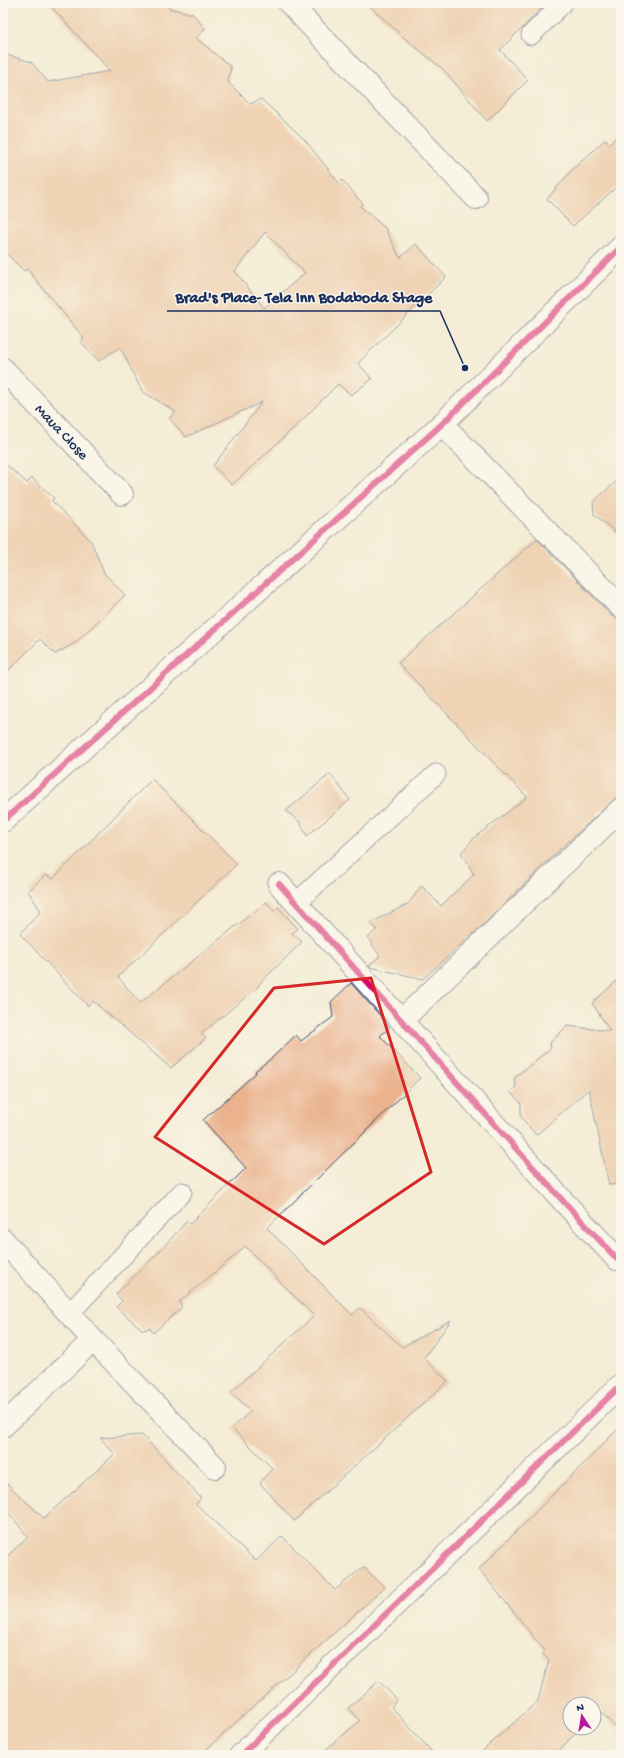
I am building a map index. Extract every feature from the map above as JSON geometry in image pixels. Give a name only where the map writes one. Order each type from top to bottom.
[{"type":"street","points":[[289,3],[476,198]]},
{"type":"street","points":[[3,821],[442,424],[621,247]]},
{"type":"street","name":"Maua Close","points":[[3,369],[122,494]]},
{"type":"street","points":[[442,424],[621,607]]},
{"type":"street","points":[[402,1020],[621,809]]},
{"type":"street","points":[[279,884],[564,1202],[617,1259]]},
{"type":"street","points":[[3,1240],[93,1340],[215,1467]]},
{"type":"street","points":[[3,1426],[93,1340]]},
{"type":"street","points":[[241,1755],[621,1386]]},
{"type":"lane","points":[[531,35],[563,3]]},
{"type":"lane","points":[[296,903],[436,774]]},
{"type":"lane","points":[[69,1314],[182,1192]]},
{"type":"highlighted area","points":[[371,978],[431,1172],[324,1244],[155,1137],[274,988]]},
{"type":"building","points":[[48,3],[165,3],[169,8],[193,14],[205,29],[196,38],[231,67],[228,82],[250,104],[261,99],[304,139],[339,183],[342,180],[363,204],[360,206],[385,228],[400,258],[416,244],[446,277],[358,363],[372,379],[351,395],[338,384],[297,425],[232,485],[213,466],[262,402],[186,437],[169,418],[176,412],[142,391],[120,347],[99,361],[80,341],[84,338],[27,269],[24,271],[3,250],[3,54],[31,62],[48,82],[110,71]],"holes":[[[265,232],[305,273],[264,308],[235,271]]]},
{"type":"building","points":[[366,3],[547,3],[500,50],[528,80],[487,121],[443,69],[402,36]]},
{"type":"building","points":[[621,133],[621,183],[573,226],[547,199],[571,171],[606,139],[609,144]]},
{"type":"building","points":[[3,462],[27,483],[32,478],[54,498],[52,501],[91,541],[104,573],[125,595],[75,643],[55,654],[40,639],[3,676]]},
{"type":"building","points":[[621,477],[621,537],[594,514],[593,502]]},
{"type":"building","points":[[537,539],[612,616],[621,620],[621,793],[557,852],[488,920],[423,979],[370,967],[369,966],[380,956],[368,938],[377,929],[370,923],[408,904],[422,886],[441,906],[474,874],[461,853],[474,838],[527,797],[398,663]]},
{"type":"building","points":[[330,774],[350,800],[307,836],[300,822],[286,811]]},
{"type":"building","points":[[152,779],[237,864],[118,977],[140,1003],[266,902],[274,911],[278,907],[298,929],[292,933],[302,942],[258,985],[259,986],[201,1034],[206,1038],[171,1068],[93,1001],[88,1006],[20,934],[41,911],[28,891],[46,875],[53,879]]},
{"type":"building","points":[[621,977],[621,1184],[609,1185],[589,1089],[536,1135],[521,1117],[521,1103],[510,1092],[516,1087],[514,1078],[551,1048],[550,1043],[567,1026],[610,1031],[592,1003]]},
{"type":"building","points":[[351,983],[390,1027],[380,1036],[420,1078],[267,1228],[352,1315],[360,1308],[402,1347],[451,1320],[424,1358],[448,1381],[294,1521],[260,1483],[272,1468],[232,1428],[251,1411],[231,1392],[314,1316],[245,1246],[179,1302],[182,1307],[153,1333],[150,1328],[143,1330],[116,1307],[122,1301],[116,1294],[158,1253],[187,1221],[190,1224],[246,1168],[203,1120],[296,1035],[301,1041],[333,1017],[331,1002]]},
{"type":"building","points":[[621,1426],[621,1733],[602,1713],[602,1696],[562,1696],[562,1736],[573,1736],[555,1755],[478,1755],[538,1701],[549,1660],[542,1653],[545,1651],[479,1569]]},
{"type":"building","points":[[142,1435],[201,1498],[196,1504],[256,1561],[282,1536],[335,1590],[363,1567],[385,1587],[200,1755],[3,1755],[3,1560],[28,1537],[3,1506],[3,1480],[44,1518],[115,1454],[100,1438]]},
{"type":"building","points":[[379,1681],[397,1700],[391,1707],[435,1755],[319,1755],[360,1721],[348,1708]]},
{"type":"cycle path","points":[[3,821],[442,424],[621,247]]},
{"type":"cycle path","points":[[279,884],[564,1202],[617,1259]]},
{"type":"cycle path","points":[[241,1755],[621,1385]]},
{"type":"place","name":"Brad's Place- Tela Inn Bodaboda Stage","points":[[465,368]]}]
